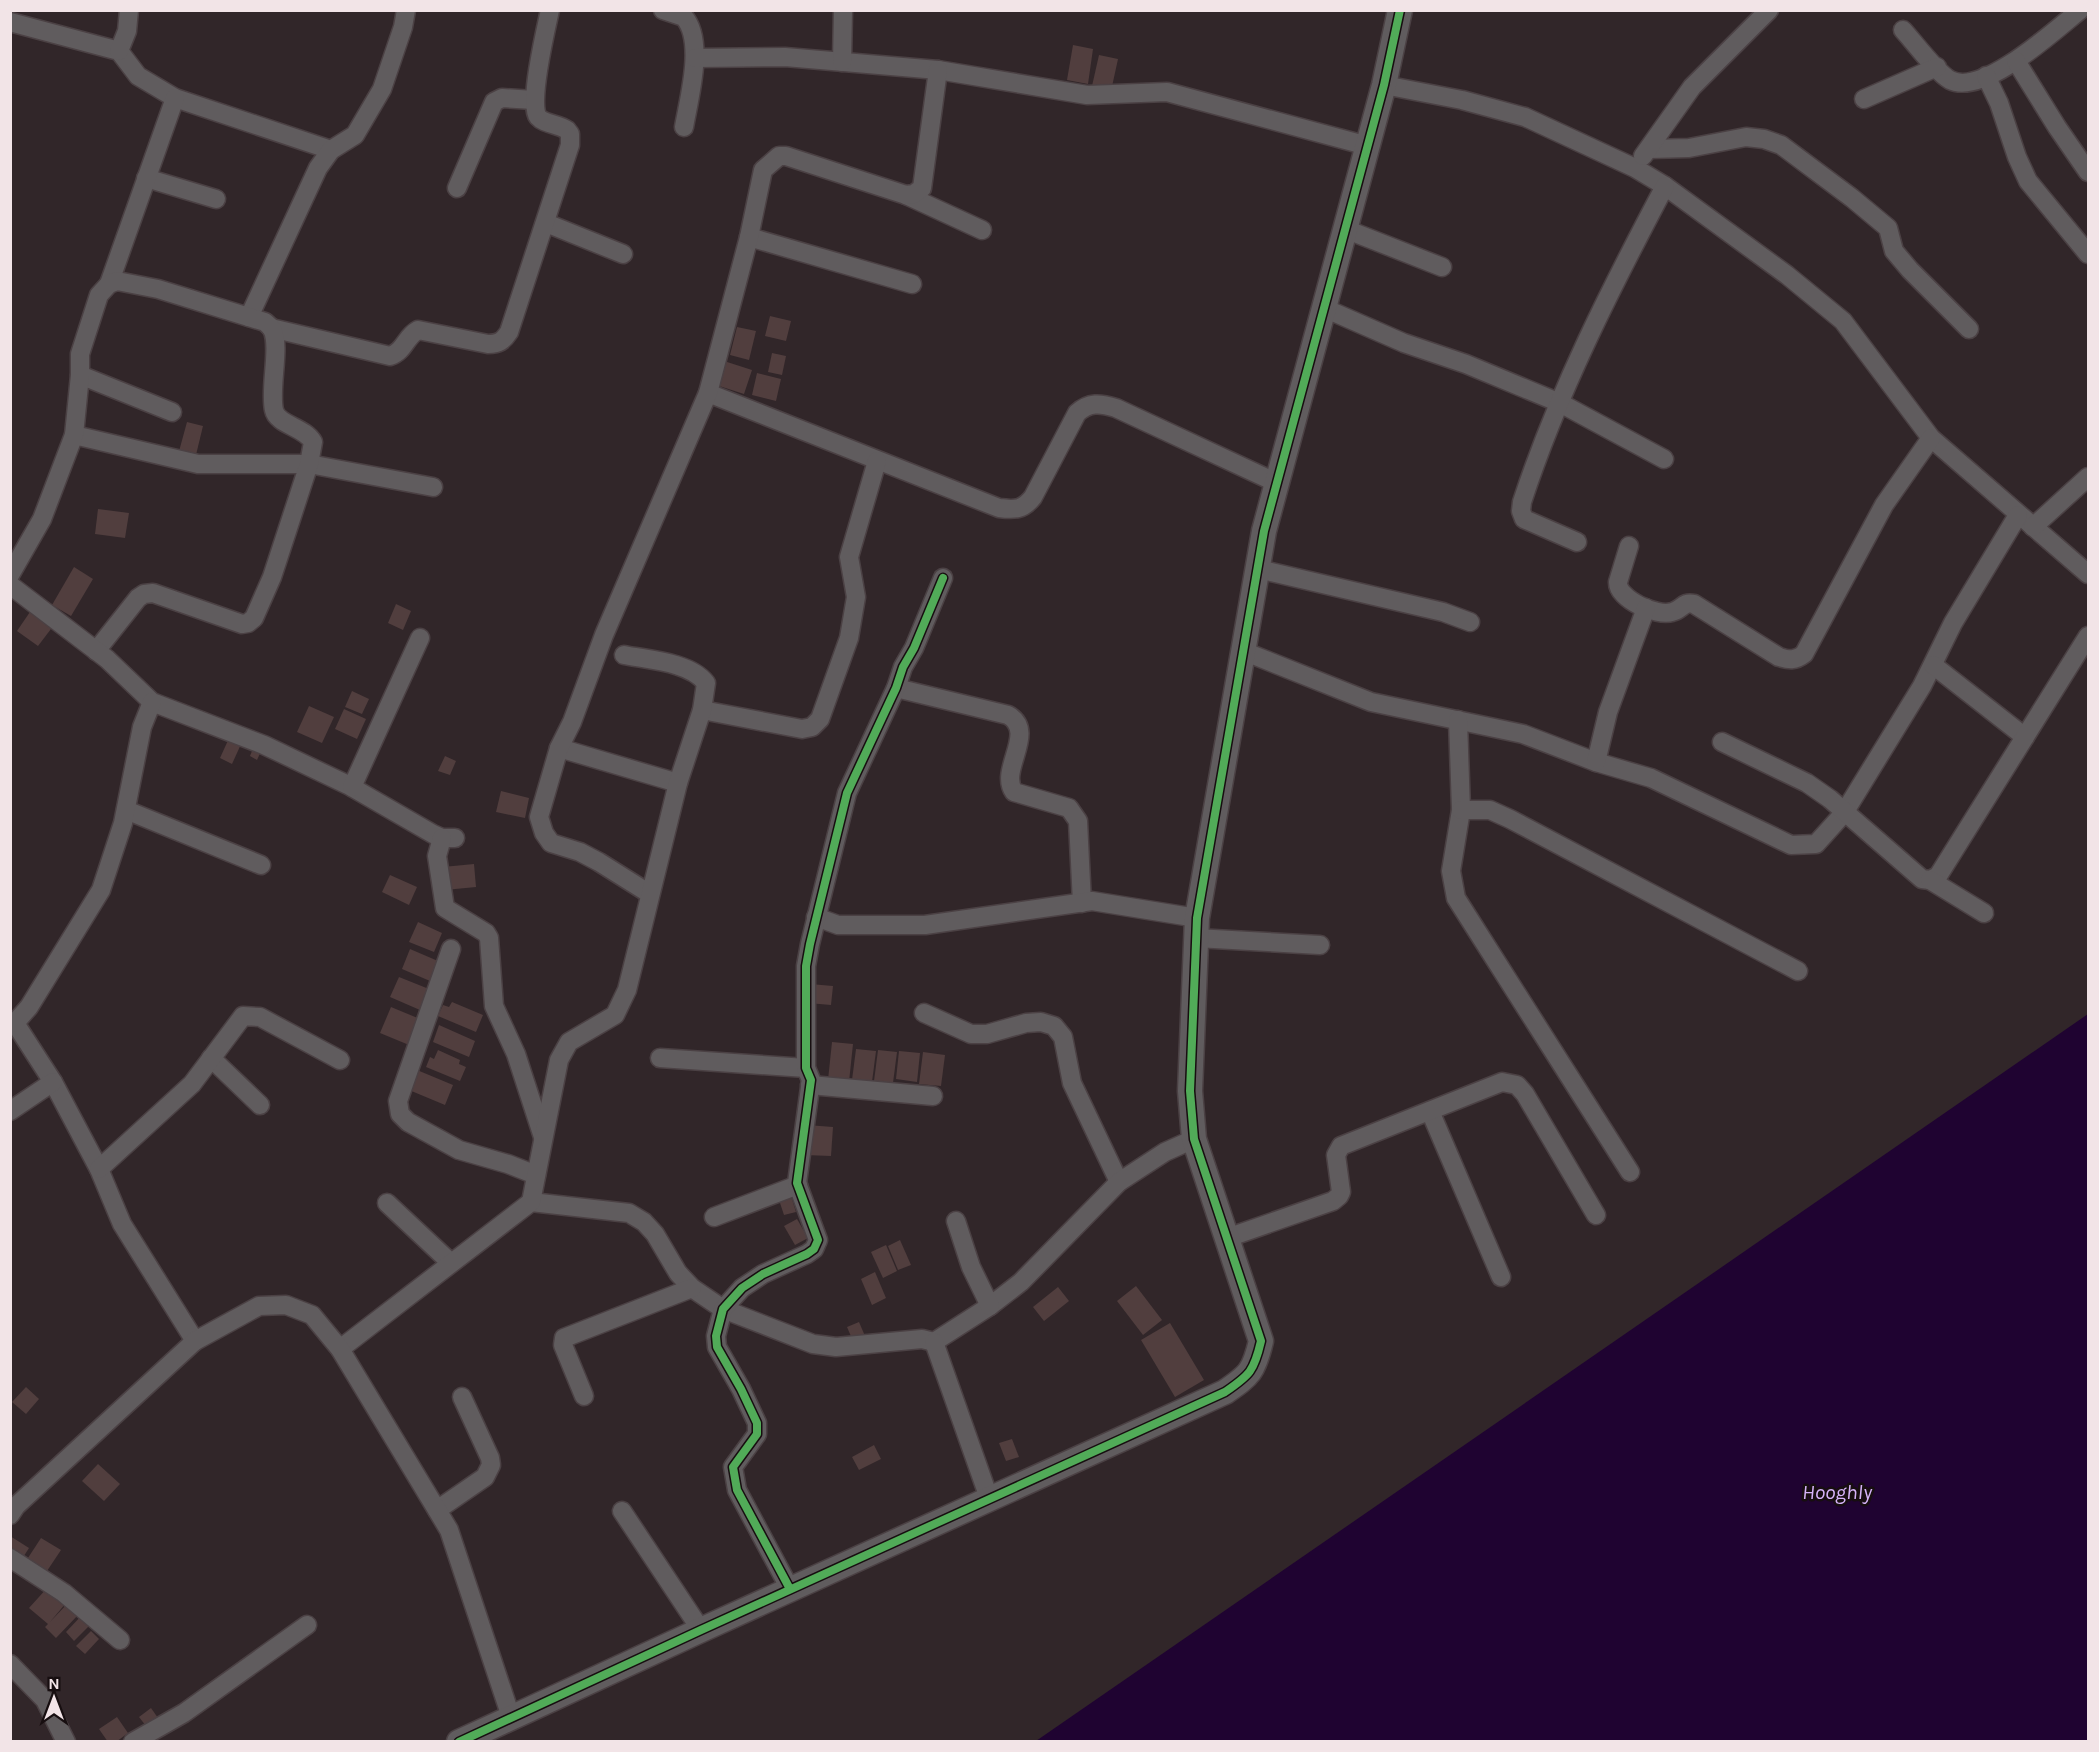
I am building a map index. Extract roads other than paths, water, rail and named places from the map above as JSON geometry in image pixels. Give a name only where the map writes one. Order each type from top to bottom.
[{"type":"street","points":[[118,51],[127,32],[129,10]]},
{"type":"street","points":[[249,317],[318,168],[331,150],[355,135],[382,89],[403,27],[406,10]]},
{"type":"street","points":[[271,328],[390,356],[403,349],[412,333],[418,330],[488,344],[498,344],[509,332],[570,145],[570,134],[563,126],[539,119],[536,114],[534,100],[550,10]]},
{"type":"street","points":[[663,10],[684,17],[688,22],[695,58],[684,127]]},
{"type":"street","points":[[842,62],[843,10]]},
{"type":"street","points":[[459,1742],[701,1629],[1225,1392],[1246,1377],[1256,1362],[1261,1341],[1194,1139],[1190,1091],[1196,928],[1264,531],[1384,85],[1400,10]]},
{"type":"street","points":[[1635,168],[1692,87],[1769,10]]},
{"type":"street","points":[[1903,30],[1951,81],[1966,82],[2009,67],[2080,10]]},
{"type":"street","points":[[10,22],[118,51],[138,76],[175,98],[331,150]]},
{"type":"street","points":[[695,58],[785,57],[938,70],[1087,95],[1167,92],[1368,146]]},
{"type":"street","points":[[2016,61],[2056,127],[2088,172]]},
{"type":"street","points":[[1863,99],[1937,68]]},
{"type":"street","points":[[906,195],[914,194],[922,188],[938,70]]},
{"type":"street","points":[[1986,76],[1999,103],[2017,157],[2028,181],[2088,254]]},
{"type":"street","points":[[1384,85],[1462,100],[1525,117],[1635,168],[1665,186],[1787,275],[1843,321],[1930,438],[2088,574]]},
{"type":"street","points":[[10,574],[42,519],[74,435],[80,354],[99,295],[109,284],[175,98]]},
{"type":"street","points":[[457,188],[494,102],[502,98],[534,100]]},
{"type":"street","points":[[1649,148],[1689,148],[1746,137],[1764,139],[1781,145],[1888,228],[1894,251],[1969,329]]},
{"type":"street","points":[[650,894],[580,852],[551,843],[544,833],[539,817],[559,748],[572,722],[604,635],[708,393],[749,237],[763,170],[779,156],[786,156],[906,195],[982,231]]},
{"type":"street","points":[[146,178],[216,199]]},
{"type":"street","points":[[1577,542],[1524,519],[1521,512],[1522,502],[1560,403],[1617,276],[1665,186]]},
{"type":"street","points":[[546,223],[623,254]]},
{"type":"street","points":[[1346,229],[1442,267]]},
{"type":"street","points":[[749,237],[912,285]]},
{"type":"street","points":[[96,651],[138,598],[144,594],[153,593],[236,622],[248,623],[254,618],[272,577],[309,464],[313,442],[310,436],[278,418],[274,412],[272,378],[275,343],[271,328],[265,322],[158,289],[117,281],[109,284]]},
{"type":"street","points":[[1324,308],[1404,343],[1466,364],[1560,403],[1664,459]]},
{"type":"street","points":[[80,375],[172,412]]},
{"type":"street","points":[[708,393],[999,508],[1020,509],[1033,497],[1077,413],[1090,404],[1102,404],[1116,408],[1277,483]]},
{"type":"street","points":[[74,435],[198,464],[309,464],[433,487]]},
{"type":"street","points":[[1629,546],[1618,588],[1621,593],[1656,612],[1672,613],[1684,604],[1690,603],[1779,657],[1791,660],[1799,658],[1804,654],[1884,505],[1930,438]]},
{"type":"street","points":[[702,710],[802,729],[812,726],[820,719],[849,638],[856,597],[849,557],[877,461]]},
{"type":"street","points":[[2033,527],[2088,477]]},
{"type":"street","points":[[1243,651],[1371,702],[1523,734],[1596,762],[1651,778],[1791,845],[1816,844],[1844,813],[1923,686],[1953,623],[2018,515]]},
{"type":"street","points":[[1258,569],[1443,612],[1470,622]]},
{"type":"street","points":[[790,1589],[737,1490],[733,1467],[758,1434],[757,1424],[741,1389],[717,1347],[716,1336],[723,1309],[742,1288],[763,1274],[807,1254],[818,1240],[798,1185],[808,1076],[806,966],[847,793],[896,688],[943,578]]},
{"type":"street","points":[[10,585],[96,651],[152,702],[264,745],[352,787],[449,838],[437,856],[445,908],[486,933],[489,938],[494,1006],[516,1054],[544,1138]]},
{"type":"street","points":[[1596,762],[1608,712],[1646,608]]},
{"type":"street","points":[[1930,880],[1938,876],[2088,636]]},
{"type":"street","points":[[352,787],[420,638]]},
{"type":"street","points":[[340,1349],[531,1202],[559,1060],[569,1042],[615,1015],[627,990],[678,783],[702,710],[706,683],[696,673],[684,667],[624,656]]},
{"type":"street","points":[[1933,665],[2025,737]]},
{"type":"street","points":[[896,688],[1008,715],[1016,719],[1019,734],[1010,784],[1014,792],[1069,808],[1074,813],[1078,821],[1082,903]]},
{"type":"street","points":[[152,702],[142,728],[126,810],[101,890],[29,1007],[13,1023],[53,1082],[99,1170],[122,1224],[195,1341]]},
{"type":"street","points":[[1458,720],[1461,810],[1451,871],[1456,898],[1630,1172]]},
{"type":"street","points":[[1722,742],[1807,783],[1830,799],[1922,879],[1930,880],[1984,913]]},
{"type":"street","points":[[559,748],[678,783]]},
{"type":"street","points":[[126,810],[261,865]]},
{"type":"street","points":[[1461,810],[1490,810],[1510,819],[1798,971]]},
{"type":"street","points":[[816,917],[838,925],[926,925],[1092,901],[1196,928],[1320,945]]},
{"type":"street","points":[[451,949],[398,1101],[400,1114],[408,1122],[459,1150],[508,1164],[536,1175]]},
{"type":"street","points":[[924,1013],[971,1034],[987,1034],[1026,1023],[1041,1022],[1054,1026],[1063,1037],[1072,1083],[1119,1182]]},
{"type":"street","points":[[99,1170],[192,1084],[236,1022],[243,1016],[260,1017],[340,1060]]},
{"type":"street","points":[[211,1058],[260,1105]]},
{"type":"street","points":[[660,1058],[808,1076],[933,1096]]},
{"type":"street","points":[[10,1111],[53,1082]]},
{"type":"street","points":[[1227,1238],[1333,1201],[1341,1192],[1336,1155],[1341,1146],[1502,1082],[1517,1085],[1525,1094],[1596,1215]]},
{"type":"street","points":[[1430,1111],[1501,1277]]},
{"type":"street","points":[[531,1202],[629,1213],[644,1222],[655,1234],[678,1273],[692,1288],[723,1309],[813,1344],[836,1347],[922,1339],[934,1342],[990,1306],[1021,1282],[1119,1182],[1165,1152],[1194,1139]]},
{"type":"street","points":[[714,1217],[798,1185]]},
{"type":"street","points":[[387,1203],[451,1263]]},
{"type":"street","points":[[956,1221],[971,1267],[990,1306]]},
{"type":"street","points":[[584,1396],[563,1345],[564,1338],[692,1288]]},
{"type":"street","points":[[12,1508],[195,1341],[259,1306],[286,1305],[312,1316],[340,1349],[449,1530],[512,1717]]},
{"type":"street","points":[[934,1342],[989,1498]]},
{"type":"street","points":[[437,1510],[485,1477],[491,1465],[490,1458],[462,1397]]},
{"type":"street","points":[[622,1511],[701,1629]]},
{"type":"street","points":[[10,1558],[64,1593],[120,1640]]},
{"type":"street","points":[[133,1742],[184,1713],[307,1625]]},
{"type":"street","points":[[10,1664],[45,1700],[66,1742]]},
{"type":"water","name":"Hooghly","points":[[2088,1014],[2088,1741],[1036,1741]]}]
